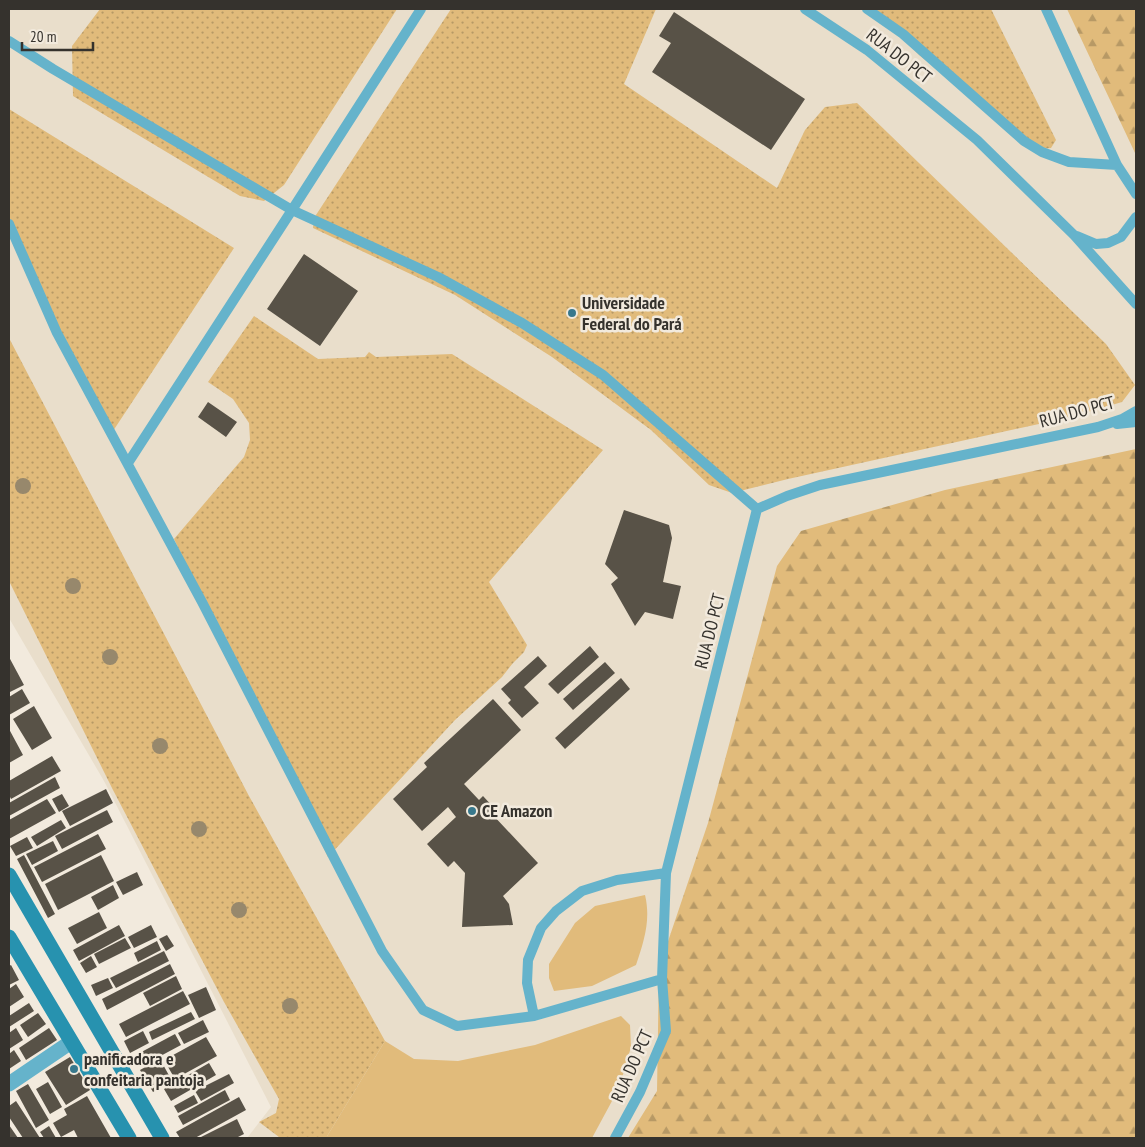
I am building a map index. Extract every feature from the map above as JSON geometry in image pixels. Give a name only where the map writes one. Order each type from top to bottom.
[{"type":"main road","points":[[9,875],[162,1138]]},
{"type":"main road","points":[[9,937],[130,1138]]},
{"type":"street","points":[[9,1084],[71,1042]]},
{"type":"lane","points":[[128,463],[421,9]]},
{"type":"lane","name":"RUA DO PCT","points":[[805,9],[867,50],[977,140],[1074,235],[1136,304]]},
{"type":"lane","points":[[867,9],[903,34],[1024,141],[1042,152],[1069,162],[1117,165]]},
{"type":"lane","points":[[1046,9],[1117,165],[1136,194]]},
{"type":"lane","points":[[9,41],[292,210],[438,277],[522,324],[603,375],[757,508]]},
{"type":"lane","points":[[1074,235],[1096,244],[1108,243],[1121,237],[1136,217]]},
{"type":"lane","points":[[9,224],[57,333],[202,602],[382,951],[422,1010],[457,1026],[534,1016],[662,979]]},
{"type":"lane","name":"RUA DO PCT","points":[[615,1138],[640,1092],[666,1031],[662,979],[666,873],[757,508],[820,485],[1098,427],[1122,419],[1136,411]]},
{"type":"lane","points":[[1098,427],[1136,422]]},
{"type":"lane","points":[[534,1016],[527,983],[528,960],[541,928],[556,911],[582,891],[617,880],[666,873]]},
{"type":"shaded area","name":"Universidade Federal do Pará","points":[[9,9],[1136,9],[1136,1138],[247,1138],[271,1107],[104,781],[9,618]]},
{"type":"green space","points":[[100,9],[397,9],[284,185],[264,201],[240,196],[73,96],[72,46]]},
{"type":"green space","points":[[451,9],[656,9],[624,84],[777,188],[805,130],[825,107],[857,103],[1106,344],[1135,385],[1122,402],[1071,417],[732,493],[709,485],[651,430],[552,357],[455,295],[313,228],[314,218]]},
{"type":"green space","points":[[864,9],[991,9],[1056,140],[1051,148],[1042,149],[919,55],[892,27]]},
{"type":"green space","points":[[1067,9],[1136,9],[1136,155]]},
{"type":"green space","points":[[9,109],[234,248],[113,431],[9,234]]},
{"type":"green space","points":[[254,316],[318,359],[365,357],[369,352],[376,357],[452,354],[603,450],[489,582],[527,645],[524,652],[502,677],[455,720],[328,857],[174,539],[244,457],[250,440],[249,423],[233,399],[208,382]]},
{"type":"green space","points":[[9,338],[249,796],[385,1041],[326,1138],[279,1137],[259,1122],[276,1113],[279,1099],[224,1002],[113,790],[9,581]]},
{"type":"green space","points":[[1136,449],[1136,1138],[628,1138],[657,1091],[659,968],[708,823],[777,566],[801,531],[945,490]]},
{"type":"green space","points":[[645,895],[647,922],[636,965],[592,986],[554,991],[549,978],[549,964],[575,923],[595,906]]},
{"type":"green space","points":[[621,1016],[630,1025],[631,1047],[619,1088],[592,1138],[326,1138],[385,1041],[414,1059],[458,1061],[535,1045]]},
{"type":"building","points":[[674,12],[805,99],[771,150],[652,72],[671,43],[659,36]]},
{"type":"building","points":[[304,254],[358,291],[320,346],[267,309]]},
{"type":"building","points":[[208,402],[237,422],[226,437],[198,417]]},
{"type":"building","points":[[624,510],[669,525],[672,538],[663,582],[681,586],[673,619],[645,612],[635,626],[611,584],[618,578],[605,564]]},
{"type":"building","points":[[590,646],[599,657],[558,694],[548,684]]},
{"type":"building","points":[[538,656],[547,666],[524,687],[539,703],[522,718],[508,703],[511,700],[501,689]]},
{"type":"building","points":[[9,657],[24,685],[10,692],[9,689]]},
{"type":"building","points":[[605,662],[615,673],[573,710],[563,699]]},
{"type":"building","points":[[621,678],[630,689],[565,749],[555,738]]},
{"type":"building","points":[[22,689],[30,703],[9,715],[9,697]]},
{"type":"building","name":"CE Amazon","points":[[493,699],[521,730],[464,784],[479,800],[483,796],[495,809],[491,813],[538,863],[503,896],[509,904],[513,925],[462,927],[465,873],[454,861],[448,867],[427,844],[456,817],[448,807],[422,831],[393,799],[427,767],[424,763]]},
{"type":"building","points":[[34,706],[52,738],[32,750],[13,719]]},
{"type":"building","points":[[9,729],[23,755],[9,763]]},
{"type":"building","points":[[52,756],[61,771],[11,799],[9,795],[9,781]]},
{"type":"building","points":[[55,777],[60,788],[9,816],[9,803]]},
{"type":"building","points":[[106,789],[113,803],[70,826],[62,811]]},
{"type":"building","points":[[62,794],[69,806],[59,812],[52,799]]},
{"type":"building","points":[[47,799],[56,813],[9,839],[9,820]]},
{"type":"building","points":[[107,810],[113,822],[62,849],[55,836]]},
{"type":"building","points":[[61,820],[66,828],[37,846],[31,837]]},
{"type":"building","points":[[98,834],[106,849],[42,882],[34,867]]},
{"type":"building","points":[[27,837],[33,848],[16,856],[10,846]]},
{"type":"building","points":[[53,841],[58,851],[32,865],[26,854]]},
{"type":"building","points":[[24,855],[55,914],[48,918],[17,859]]},
{"type":"building","points":[[101,855],[114,881],[58,910],[45,884]]},
{"type":"building","points":[[137,872],[143,885],[123,895],[116,882]]},
{"type":"building","points":[[113,885],[119,898],[98,910],[91,897]]},
{"type":"building","points":[[99,912],[107,928],[77,944],[68,928]]},
{"type":"building","points":[[119,925],[125,936],[79,961],[73,950]]},
{"type":"building","points":[[151,925],[157,937],[134,948],[128,937]]},
{"type":"building","points":[[167,935],[174,946],[166,951],[159,939]]},
{"type":"building","points":[[125,938],[131,948],[99,964],[94,954]]},
{"type":"building","points":[[157,941],[161,950],[138,962],[134,953]]},
{"type":"building","points":[[164,951],[169,961],[116,988],[110,978]]},
{"type":"building","points":[[91,956],[97,967],[86,973],[80,963]]},
{"type":"building","points":[[170,964],[175,974],[107,1010],[102,999]]},
{"type":"building","points":[[11,965],[19,980],[9,985],[9,966]]},
{"type":"building","points":[[176,976],[182,989],[150,1006],[143,993]]},
{"type":"building","points":[[108,978],[113,988],[96,996],[91,985]]},
{"type":"building","points":[[16,984],[24,997],[9,1007],[9,989]]},
{"type":"building","points":[[206,987],[216,1010],[199,1018],[188,995]]},
{"type":"building","points":[[183,991],[190,1004],[126,1037],[119,1024]]},
{"type":"building","points":[[29,1003],[34,1011],[9,1027],[9,1016]]},
{"type":"building","points":[[191,1012],[195,1019],[152,1040],[149,1032]]},
{"type":"building","points":[[38,1013],[46,1024],[28,1037],[20,1025]]},
{"type":"building","points":[[203,1020],[209,1032],[184,1044],[178,1033]]},
{"type":"building","points":[[16,1028],[23,1040],[9,1049],[9,1033]]},
{"type":"building","points":[[49,1028],[57,1040],[26,1060],[19,1048]]},
{"type":"building","points":[[143,1031],[149,1043],[130,1053],[124,1041]]},
{"type":"building","points":[[175,1034],[181,1045],[140,1067],[134,1056]]},
{"type":"building","points":[[206,1037],[217,1056],[175,1079],[164,1060]]},
{"type":"building","points":[[14,1050],[21,1061],[9,1069],[9,1054]]},
{"type":"building","points":[[70,1057],[90,1090],[66,1105],[45,1072]]},
{"type":"building","points":[[160,1059],[172,1081],[153,1092],[140,1070]]},
{"type":"building","points":[[209,1063],[216,1075],[171,1101],[164,1089]]},
{"type":"building","points":[[229,1074],[234,1083],[201,1101],[195,1091]]},
{"type":"building","points":[[48,1082],[62,1107],[50,1114],[36,1089]]},
{"type":"building","points":[[28,1084],[49,1120],[36,1128],[16,1091]]},
{"type":"building","points":[[225,1090],[230,1100],[183,1125],[178,1116]]},
{"type":"building","points":[[194,1095],[198,1103],[178,1113],[174,1106]]},
{"type":"building","points":[[87,1096],[111,1138],[78,1138],[74,1130],[61,1137],[53,1123],[67,1115],[64,1109]]},
{"type":"building","points":[[239,1097],[246,1110],[195,1138],[180,1138],[176,1132]]},
{"type":"building","points":[[16,1101],[40,1138],[23,1138],[9,1117],[9,1106]]},
{"type":"building","points":[[237,1119],[244,1134],[236,1138],[199,1138]]},
{"type":"building","points":[[9,1125],[18,1138],[9,1138]]},
{"type":"building","points":[[49,1126],[56,1138],[44,1138],[40,1132]]},
{"type":"place","name":"Universidade Federal do Pará","points":[[572,313]]},
{"type":"place","name":"CE Amazon","points":[[472,811]]},
{"type":"place","name":"panificadora e confeitaria pantoja","points":[[74,1069]]}]
